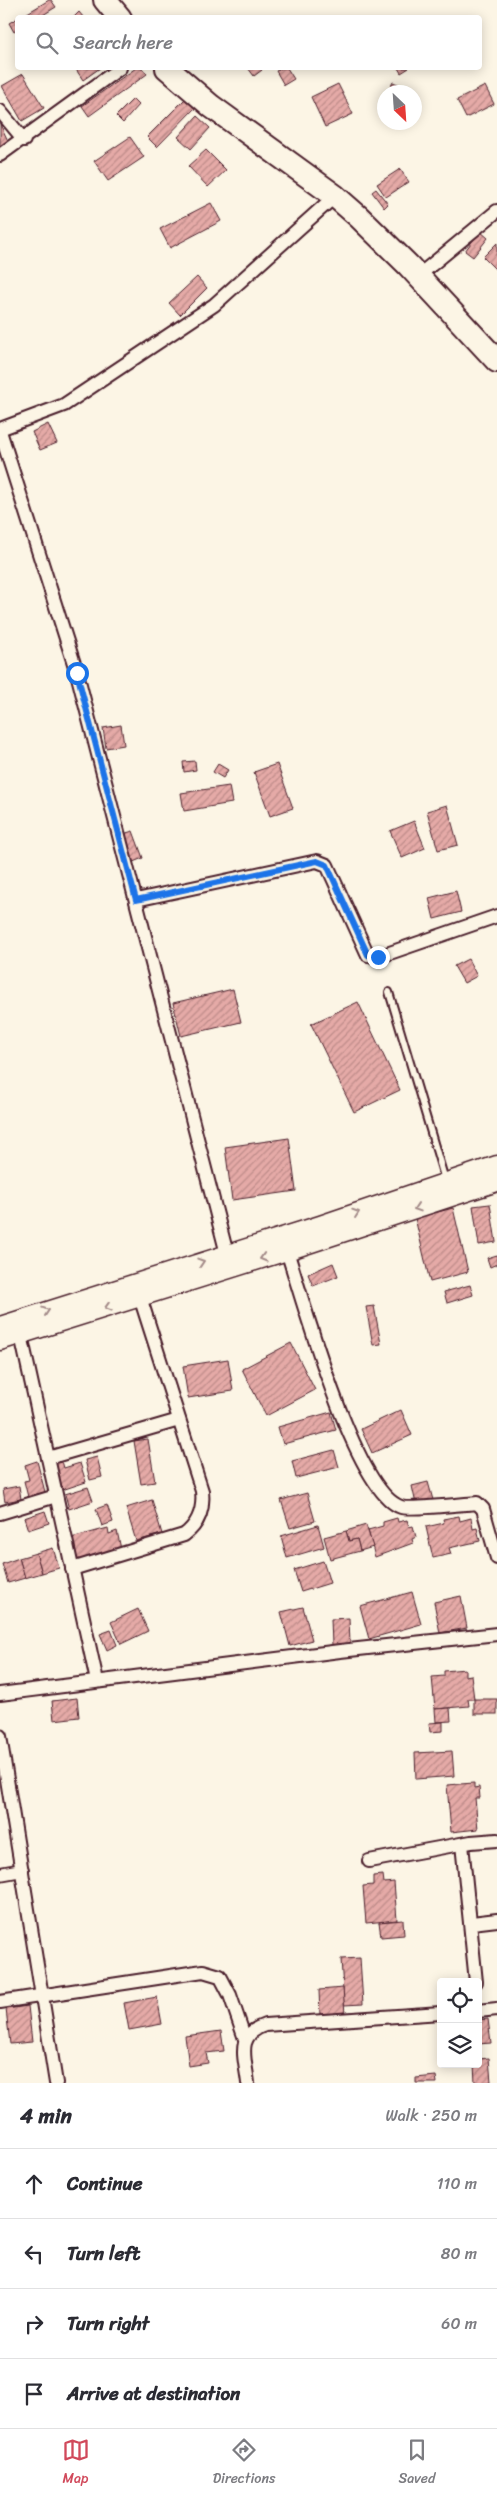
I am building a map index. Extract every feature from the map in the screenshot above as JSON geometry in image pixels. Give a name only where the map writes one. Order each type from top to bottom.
[{"type":"highway","points":[[105,0],[118,15]]},
{"type":"highway","points":[[169,70],[211,106],[334,196],[418,276],[497,361]]},
{"type":"street","points":[[0,155],[24,140],[117,70]]},
{"type":"street","points":[[0,111],[24,140]]},
{"type":"street","points":[[227,1254],[77,673],[0,430],[64,405],[214,305],[334,196]]},
{"type":"street","points":[[418,276],[497,211]]},
{"type":"street","points":[[136,900],[317,861],[327,865],[368,955],[378,957],[497,916]]},
{"type":"street","points":[[0,1341],[286,1251],[449,1190],[497,1165]]},
{"type":"street","points":[[0,1326],[227,1254],[449,1190],[497,1182]]},
{"type":"street","points":[[286,1251],[341,1417],[366,1466],[389,1500],[402,1508],[477,1503],[483,1509],[497,1558]]},
{"type":"street","points":[[72,1569],[184,1535],[194,1526],[203,1502],[202,1491],[140,1297]]},
{"type":"street","points":[[20,1334],[97,1681]]},
{"type":"street","points":[[48,1458],[179,1420]]},
{"type":"street","points":[[0,1513],[56,1496]]},
{"type":"street","points":[[0,1694],[340,1650],[497,1634]]},
{"type":"street","points":[[0,1736],[56,2083]]},
{"type":"street","points":[[370,1861],[462,1844],[497,1840]]},
{"type":"street","points":[[462,1844],[472,1923],[476,1978]]},
{"type":"street","points":[[0,1874],[22,1870]]},
{"type":"street","points":[[472,1923],[497,1920]]},
{"type":"street","points":[[0,2002],[203,1971],[220,1976],[230,1995],[245,2039],[244,2047],[248,2083]]},
{"type":"street","points":[[482,2010],[497,2009]]},
{"type":"street","points":[[245,2039],[256,2028],[265,2025],[437,2013]]},
{"type":"lane","points":[[389,992],[449,1190]]},
{"type":"building","points":[[49,0],[56,7],[43,15],[24,15]]},
{"type":"building","points":[[15,20],[15,32],[14,32],[9,23]]},
{"type":"building","points":[[76,70],[97,70],[83,80]]},
{"type":"building","points":[[133,70],[144,70],[147,74],[89,116],[82,106]]},
{"type":"building","points":[[250,70],[262,70],[254,76]]},
{"type":"building","points":[[288,70],[294,79],[284,85],[276,71]]},
{"type":"building","points":[[23,74],[44,108],[22,121],[2,86]]},
{"type":"building","points":[[338,84],[353,114],[325,127],[311,97]]},
{"type":"building","points":[[485,86],[494,104],[466,118],[457,100]]},
{"type":"building","points":[[133,99],[139,105],[123,123],[116,116]]},
{"type":"building","points":[[185,99],[195,108],[157,147],[147,137]]},
{"type":"building","points":[[197,116],[210,128],[191,149],[178,137]]},
{"type":"building","points":[[0,124],[10,145],[0,149]]},
{"type":"building","points":[[130,137],[144,157],[108,181],[94,161]]},
{"type":"building","points":[[206,150],[226,170],[208,187],[188,166]]},
{"type":"building","points":[[400,169],[409,182],[386,197],[377,184]]},
{"type":"building","points":[[376,189],[388,204],[384,208],[372,192]]},
{"type":"building","points":[[211,203],[221,221],[170,248],[160,229]]},
{"type":"building","points":[[480,231],[488,238],[473,257],[465,251]]},
{"type":"building","points":[[497,243],[497,271],[483,257]]},
{"type":"building","points":[[197,277],[207,288],[180,315],[169,303]]},
{"type":"building","points":[[48,424],[57,443],[40,450],[32,432]]},
{"type":"building","points":[[121,725],[124,745],[106,748],[103,728]]},
{"type":"building","points":[[195,761],[196,770],[184,772],[183,762]]},
{"type":"building","points":[[218,764],[228,770],[223,778],[213,772]]},
{"type":"building","points":[[277,764],[293,808],[270,816],[254,772]]},
{"type":"building","points":[[229,786],[232,803],[184,811],[181,793]]},
{"type":"building","points":[[447,805],[458,845],[438,850],[427,811]]},
{"type":"building","points":[[414,821],[425,848],[402,858],[390,831]]},
{"type":"building","points":[[133,831],[143,858],[133,862],[123,834]]},
{"type":"building","points":[[456,891],[461,912],[434,919],[429,898]]},
{"type":"building","points":[[468,959],[477,976],[464,983],[454,966]]},
{"type":"building","points":[[233,989],[241,1022],[181,1036],[173,1003]]},
{"type":"building","points":[[358,1002],[400,1090],[354,1112],[311,1024]]},
{"type":"building","points":[[289,1138],[296,1191],[232,1200],[225,1147]]},
{"type":"building","points":[[490,1204],[496,1242],[479,1245],[473,1206]]},
{"type":"building","points":[[453,1208],[468,1272],[430,1282],[415,1218]]},
{"type":"building","points":[[497,1255],[497,1264],[490,1267],[487,1258]]},
{"type":"building","points":[[333,1263],[338,1276],[313,1286],[308,1274]]},
{"type":"building","points":[[470,1285],[473,1295],[447,1303],[444,1292]]},
{"type":"building","points":[[374,1306],[381,1344],[373,1345],[366,1307]]},
{"type":"building","points":[[291,1343],[315,1390],[266,1416],[242,1369]]},
{"type":"building","points":[[228,1359],[233,1391],[188,1398],[183,1366]]},
{"type":"building","points":[[401,1410],[412,1435],[372,1453],[361,1429]]},
{"type":"building","points":[[331,1412],[336,1430],[283,1444],[278,1427]]},
{"type":"building","points":[[148,1439],[155,1482],[141,1484],[134,1441]]},
{"type":"building","points":[[334,1450],[339,1467],[296,1478],[292,1461]]},
{"type":"building","points":[[97,1457],[102,1477],[90,1480],[85,1460]]},
{"type":"building","points":[[37,1461],[45,1492],[28,1497],[24,1481],[29,1480],[25,1465]]},
{"type":"building","points":[[62,1461],[64,1468],[80,1463],[86,1482],[59,1491],[51,1465]]},
{"type":"building","points":[[428,1482],[433,1500],[416,1504],[412,1486]]},
{"type":"building","points":[[19,1486],[21,1499],[5,1502],[3,1489]]},
{"type":"building","points":[[88,1487],[93,1501],[69,1509],[65,1494]]},
{"type":"building","points":[[307,1493],[315,1521],[290,1528],[281,1500]]},
{"type":"building","points":[[152,1500],[162,1534],[136,1541],[126,1508]]},
{"type":"building","points":[[107,1505],[113,1522],[102,1526],[96,1509]]},
{"type":"building","points":[[45,1511],[49,1523],[28,1530],[24,1518]]},
{"type":"building","points":[[459,1516],[460,1521],[471,1518],[473,1529],[477,1528],[480,1541],[449,1548],[451,1554],[433,1558],[426,1527],[444,1523],[443,1519]]},
{"type":"building","points":[[397,1518],[398,1522],[407,1520],[409,1527],[413,1526],[416,1537],[412,1539],[413,1543],[375,1557],[368,1530],[383,1526],[383,1522]]},
{"type":"building","points":[[318,1525],[324,1547],[287,1558],[281,1536]]},
{"type":"building","points":[[366,1525],[373,1547],[360,1551],[357,1539],[349,1541],[346,1531]]},
{"type":"building","points":[[108,1528],[109,1534],[117,1531],[121,1549],[77,1561],[71,1538]]},
{"type":"building","points":[[346,1531],[349,1541],[357,1539],[360,1551],[330,1559],[324,1537]]},
{"type":"building","points":[[53,1548],[59,1568],[42,1573],[36,1553]]},
{"type":"building","points":[[36,1553],[42,1573],[25,1578],[19,1558]]},
{"type":"building","points":[[19,1558],[25,1578],[8,1583],[2,1564]]},
{"type":"building","points":[[323,1561],[330,1583],[301,1592],[294,1570]]},
{"type":"building","points":[[412,1592],[421,1624],[369,1639],[360,1606]]},
{"type":"building","points":[[461,1596],[467,1628],[440,1633],[434,1602]]},
{"type":"building","points":[[303,1607],[312,1640],[290,1646],[281,1612]]},
{"type":"building","points":[[138,1609],[148,1631],[121,1644],[111,1622]]},
{"type":"building","points":[[349,1618],[350,1644],[332,1645],[331,1619]]},
{"type":"building","points":[[111,1630],[117,1645],[107,1650],[100,1634]]},
{"type":"building","points":[[465,1669],[465,1676],[471,1675],[474,1699],[468,1699],[469,1706],[435,1709],[432,1677],[444,1676],[444,1671]]},
{"type":"building","points":[[77,1698],[79,1717],[54,1720],[52,1701]]},
{"type":"building","points":[[474,1699],[497,1699],[497,1714],[474,1714]]},
{"type":"building","points":[[450,1708],[451,1721],[436,1722],[435,1709]]},
{"type":"building","points":[[443,1722],[443,1731],[430,1732],[429,1723]]},
{"type":"building","points":[[452,1751],[454,1776],[416,1779],[415,1753]]},
{"type":"building","points":[[474,1783],[474,1788],[479,1787],[480,1798],[475,1798],[478,1829],[451,1832],[447,1785]]},
{"type":"building","points":[[383,1875],[384,1883],[394,1882],[397,1920],[366,1923],[363,1886],[373,1885],[373,1876]]},
{"type":"building","points":[[403,1920],[404,1935],[381,1937],[379,1922]]},
{"type":"building","points":[[360,1958],[363,2004],[344,2005],[341,1959]]},
{"type":"building","points":[[343,1988],[345,2014],[320,2016],[319,1990]]},
{"type":"building","points":[[157,1997],[162,2024],[129,2030],[124,2003]]},
{"type":"building","points":[[28,2006],[32,2042],[10,2044],[6,2009]]},
{"type":"building","points":[[488,2019],[491,2043],[482,2044],[482,2020]]},
{"type":"building","points":[[221,2031],[224,2051],[206,2053],[208,2063],[189,2066],[185,2036]]},
{"type":"building","points":[[489,2058],[491,2082],[475,2083],[474,2068],[482,2068],[482,2059]]},
{"type":"building","points":[[436,2076],[437,2083],[416,2083],[416,2078]]},
{"type":"route","points":[[77,673],[136,900],[317,861],[327,865],[368,955],[378,957]]}]
